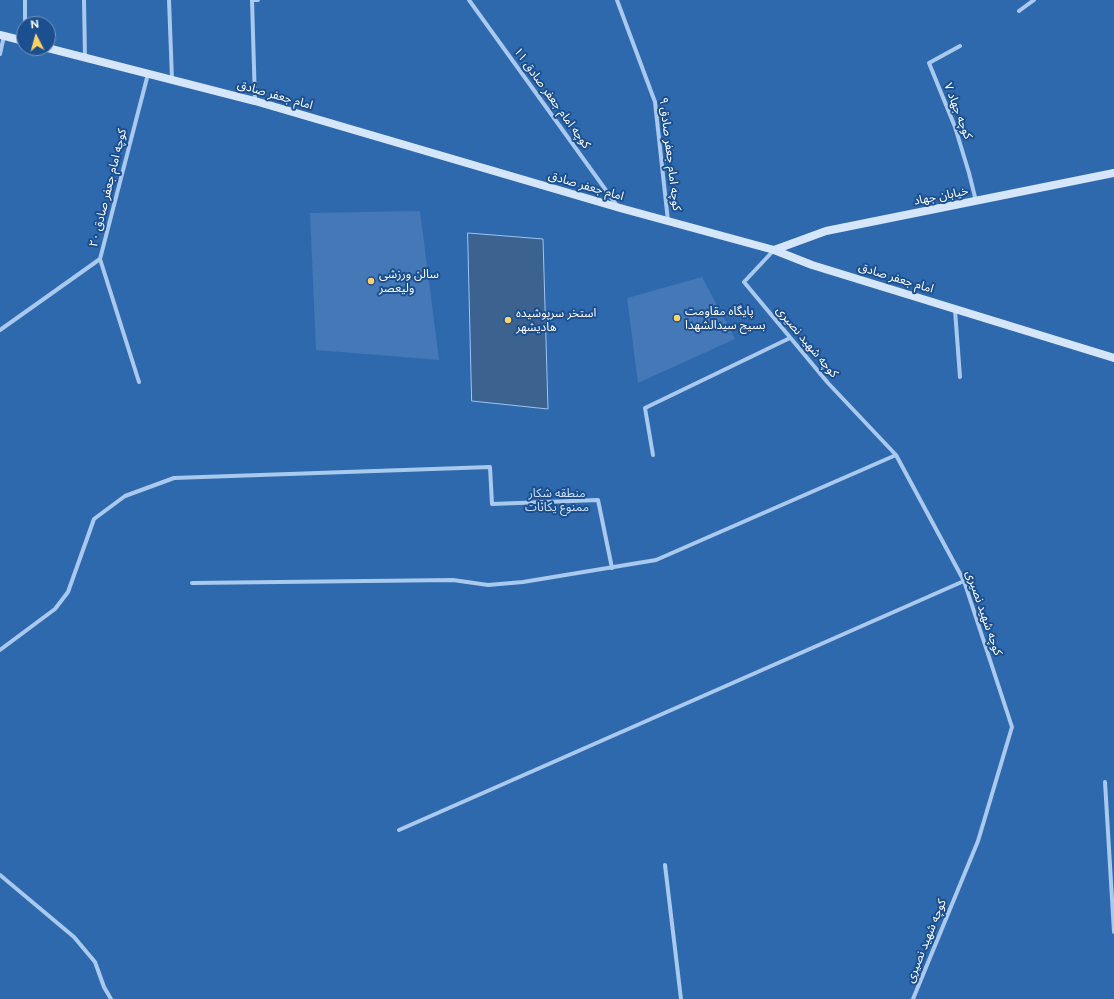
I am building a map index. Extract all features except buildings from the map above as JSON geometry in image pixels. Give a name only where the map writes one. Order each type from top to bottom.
[{"type":"main road","points":[[2,36],[16,39]]},
{"type":"main road","name":"امام جعفر صادق","points":[[56,50],[255,101],[668,222],[774,250],[812,265],[1114,358]]},
{"type":"main road","name":"خیابان جهاد","points":[[774,250],[826,231],[1114,173]]},
{"type":"street","points":[[25,0],[25,16]]},
{"type":"street","points":[[84,0],[85,57]]},
{"type":"street","points":[[169,0],[172,79]]},
{"type":"street","points":[[255,101],[252,0],[258,0]]},
{"type":"street","name":"کوچه امام جعفر صادق ۱۱","points":[[469,0],[620,208]]},
{"type":"street","name":"کوچه امام جعفر صادق ۹","points":[[617,0],[655,102],[668,222]]},
{"type":"street","points":[[1018,12],[1034,0]]},
{"type":"street","points":[[0,54],[2,36]]},
{"type":"street","name":"کوچه جهاد ‍۷","points":[[960,46],[929,64],[955,127],[976,201]]},
{"type":"street","name":"کوچه امام جعفر صادق ۲۰","points":[[0,330],[100,259],[148,73]]},
{"type":"street","name":"کوچه شهید نصیری","points":[[774,250],[744,282],[828,383],[896,455],[964,581],[1012,727],[978,841],[913,999]]},
{"type":"street","points":[[100,259],[139,382]]},
{"type":"street","points":[[956,309],[960,377]]},
{"type":"street","points":[[652,455],[645,408],[790,338]]},
{"type":"street","points":[[192,583],[453,580],[488,585],[523,582],[656,560],[896,455]]},
{"type":"street","points":[[0,650],[55,609],[68,592],[94,519],[125,496],[174,478],[490,467],[492,504],[598,500],[612,568]]},
{"type":"street","points":[[399,830],[964,581]]},
{"type":"street","points":[[1105,782],[1114,932]]},
{"type":"street","points":[[665,865],[681,999]]},
{"type":"street","points":[[0,875],[74,937],[95,962],[104,987],[111,999]]},
{"type":"green space","name":"منطقه شکار ممنوع یکانات","points":[[0,0],[1114,0],[1114,999],[0,999]]},
{"type":"shaded area","name":"استخر سرپوشیده هادیشهر","points":[[468,233],[543,239],[548,409],[472,401]]},
{"type":"place","name":"سالن ورزشی ولیعصر","points":[[371,281]]},
{"type":"place","name":"پایگاه مقاومت بسیج سیدالشهدا","points":[[677,318]]},
{"type":"place","name":"استخر سرپوشیده هادیشهر","points":[[508,320]]}]
